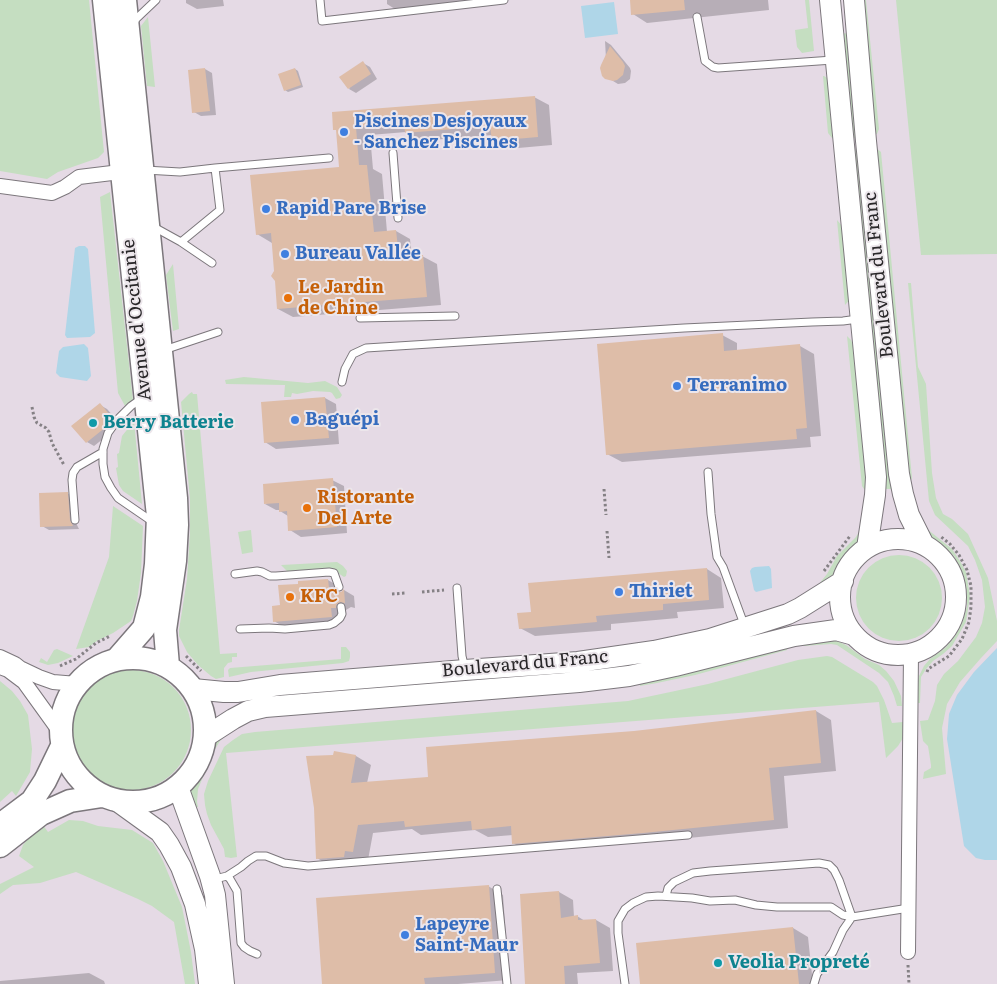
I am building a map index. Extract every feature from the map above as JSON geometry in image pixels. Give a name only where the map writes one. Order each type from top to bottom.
[{"type":"main road","name":"Avenue d'Occitanie","points":[[104,0],[132,171],[148,224],[176,498],[175,561],[164,630],[176,660]]},
{"type":"main road","name":"Avenue d'Occitanie","points":[[117,659],[144,628],[152,597],[156,564],[158,516],[145,396],[132,171],[129,35],[125,0]]},
{"type":"main road","points":[[0,846],[41,814],[70,801],[109,798],[138,802],[151,800],[178,787],[186,779],[202,754],[205,723],[200,682],[176,660],[117,659],[96,668],[77,684],[65,706],[61,718],[61,739],[65,755],[76,775],[90,788],[109,798]]},
{"type":"main road","points":[[0,825],[32,801],[45,781],[61,739]]},
{"type":"street","name":"Boulevard du Franc","points":[[830,0],[876,477],[867,548]]},
{"type":"street","name":"Boulevard du Franc","points":[[854,0],[899,474],[908,515],[931,540]]},
{"type":"street","points":[[0,186],[52,193],[79,177],[132,171]]},
{"type":"street","points":[[905,539],[931,540],[952,574],[956,594],[954,614],[945,632],[930,646],[910,654],[890,655],[870,648],[854,635],[846,623],[842,610],[840,595],[848,568],[867,548],[885,541],[905,539]]},
{"type":"street","name":"Boulevard du Franc","points":[[200,682],[238,692],[280,685],[578,662],[644,652],[710,639],[788,614],[843,581]]},
{"type":"street","name":"Boulevard du Franc","points":[[205,738],[240,715],[264,707],[579,682],[629,676],[794,636],[836,630],[854,635]]},
{"type":"street","points":[[908,952],[910,654]]},
{"type":"street","points":[[0,657],[39,678],[53,682],[77,684]]},
{"type":"street","points":[[0,667],[13,673],[24,682],[61,739]]},
{"type":"street","points":[[178,787],[219,878],[215,895],[224,984]]},
{"type":"street","points":[[109,798],[160,832],[181,867],[195,904],[205,949],[209,984]]},
{"type":"lane","points":[[129,35],[136,19],[156,0]]},
{"type":"lane","points":[[320,0],[322,21],[504,0]]},
{"type":"lane","points":[[697,17],[705,61],[713,67],[836,60]]},
{"type":"lane","points":[[393,152],[398,218]]},
{"type":"lane","points":[[132,171],[180,172],[329,158]]},
{"type":"lane","points":[[181,242],[220,210],[215,168]]},
{"type":"lane","points":[[148,224],[181,242],[212,263]]},
{"type":"lane","points":[[360,318],[455,316]]},
{"type":"lane","points":[[342,382],[345,369],[353,354],[366,348],[861,319]]},
{"type":"lane","points":[[161,352],[218,332]]},
{"type":"lane","points":[[145,396],[131,406],[108,433],[103,452],[103,464],[105,477],[118,498],[157,525]]},
{"type":"lane","points":[[75,520],[73,473],[77,467],[103,452]]},
{"type":"lane","points":[[708,472],[717,557],[723,566],[745,628]]},
{"type":"lane","points":[[235,574],[257,571],[270,576],[276,576],[329,572],[334,573],[339,588]]},
{"type":"lane","points":[[456,588],[465,670]]},
{"type":"lane","points":[[240,629],[285,629],[329,625],[340,618],[342,614],[341,607]]},
{"type":"lane","points":[[219,878],[241,867],[256,856],[266,856],[284,863],[308,866],[688,835]]},
{"type":"lane","points":[[666,896],[668,888],[674,882],[693,873],[819,863],[829,865],[834,870],[852,917]]},
{"type":"lane","points":[[219,878],[230,879],[237,890],[241,942],[244,947],[257,954]]},
{"type":"lane","points":[[497,889],[506,984]]},
{"type":"lane","points":[[625,984],[618,920],[625,909],[646,897],[666,896],[710,901],[735,900],[777,907],[831,906],[843,915],[852,917],[909,908]]},
{"type":"lane","points":[[814,984],[817,974],[833,952],[843,930],[852,917]]},
{"type":"path","points":[[32,407],[37,423],[49,432],[52,443],[65,467],[73,473]]},
{"type":"path","points":[[604,489],[606,515]]},
{"type":"path","points":[[607,532],[609,558]]},
{"type":"path","points":[[821,575],[852,533]]},
{"type":"path","points":[[926,676],[928,669],[948,656],[962,640],[971,607],[971,586],[967,570],[959,556],[950,544],[931,540]]},
{"type":"path","points":[[422,592],[444,590]]},
{"type":"path","points":[[392,594],[406,593]]},
{"type":"path","points":[[54,667],[76,659],[96,643],[112,635]]},
{"type":"path","points":[[176,660],[196,666],[200,682]]},
{"type":"shaded area","points":[[0,0],[997,0],[997,984],[0,984]]},
{"type":"green space","points":[[0,0],[89,0],[104,152],[98,158],[58,172],[47,179],[0,171]]},
{"type":"green space","points":[[805,0],[809,0],[814,51],[802,53],[797,47],[795,30],[808,28]]},
{"type":"green space","points":[[859,0],[866,0],[879,129],[877,134],[873,135]]},
{"type":"green space","points":[[896,0],[997,0],[997,254],[921,255]]},
{"type":"green space","points":[[148,17],[155,87],[147,86],[141,26]]},
{"type":"green space","points":[[849,33],[860,137],[849,139],[838,34]]},
{"type":"green space","points":[[823,76],[830,80],[838,139],[832,138],[828,133]]},
{"type":"green space","points":[[876,148],[881,152],[912,478],[908,486]]},
{"type":"green space","points":[[860,149],[894,489],[882,489],[850,150]]},
{"type":"green space","points":[[110,192],[133,400],[125,406],[118,393],[100,197]]},
{"type":"green space","points":[[837,220],[842,226],[852,297],[845,305]]},
{"type":"green space","points":[[173,264],[179,329],[173,331],[166,275]]},
{"type":"green space","points":[[908,283],[911,283],[918,367],[926,384],[932,473],[936,498],[943,514],[952,519],[968,534],[988,578],[997,621],[997,641],[960,682],[947,704],[942,728],[946,774],[923,779],[924,772],[931,768],[931,765],[928,746],[923,741],[920,721],[928,720],[935,701],[937,685],[944,674],[958,661],[976,637],[982,623],[985,607],[982,580],[968,546],[935,515],[929,501]]},
{"type":"green space","points":[[847,336],[851,340],[857,356],[868,490],[862,486]]},
{"type":"green space","points":[[244,377],[308,383],[325,381],[337,387],[342,395],[336,399],[330,392],[313,391],[292,393],[291,397],[284,397],[285,385],[226,384],[225,380]]},
{"type":"green space","points":[[192,392],[197,394],[220,654],[237,653],[237,657],[232,657],[232,662],[228,663],[224,668],[224,677],[216,679],[198,665],[187,652],[179,636],[187,579],[190,532],[190,499],[181,402]]},
{"type":"green space","points":[[134,421],[142,504],[123,491],[119,485],[116,468],[118,467],[117,454],[119,453],[122,436]]},
{"type":"green space","points":[[113,506],[143,526],[141,573],[137,601],[131,621],[89,647],[76,649],[109,557]]},
{"type":"green space","points":[[864,506],[865,530],[857,544],[840,563],[833,576],[815,589],[827,574],[837,556],[856,537],[860,530]]},
{"type":"green space","points":[[917,510],[927,529],[952,549],[960,561],[966,572],[970,596],[966,622],[952,646],[933,661],[921,677],[920,703],[916,703],[916,688],[919,676],[930,659],[946,647],[955,636],[962,623],[967,606],[966,586],[954,556],[924,531]]},
{"type":"green space","points":[[251,530],[253,552],[242,554],[238,532]]},
{"type":"green space","points":[[899,555],[915,559],[929,568],[938,582],[942,598],[938,614],[929,628],[915,637],[899,641],[883,637],[869,628],[860,614],[856,598],[860,582],[869,568],[883,559]]},
{"type":"green space","points":[[337,562],[347,571],[346,576],[344,577],[329,570],[288,572],[281,565]]},
{"type":"green space","points":[[830,638],[846,645],[886,671],[894,681],[901,696],[902,706],[897,706],[888,682],[879,673],[837,645],[804,646],[802,641]]},
{"type":"green space","points":[[788,645],[787,650],[695,675],[640,686],[639,682]]},
{"type":"green space","points":[[341,647],[346,647],[350,652],[349,661],[251,672],[229,677],[228,670],[230,668],[341,659]]},
{"type":"green space","points":[[57,649],[73,656],[58,663],[48,665],[39,662],[41,658],[47,662],[54,650]]},
{"type":"green space","points":[[832,657],[873,682],[884,700],[892,723],[903,722],[903,738],[886,758],[879,702],[226,753],[237,857],[225,857],[224,849],[207,814],[204,794],[208,781],[224,747],[242,734],[628,701],[708,684],[798,660]]},
{"type":"green space","points":[[131,670],[154,674],[174,687],[187,707],[191,730],[187,753],[174,773],[154,786],[131,790],[108,786],[88,773],[75,753],[71,730],[75,707],[88,687],[108,674]]},
{"type":"green space","points":[[0,681],[12,691],[28,715],[32,749],[30,772],[16,796],[12,791],[0,802]]},
{"type":"green space","points":[[224,732],[224,737],[214,751],[198,789],[198,807],[192,808],[190,802],[191,790],[212,744]]},
{"type":"green space","points":[[69,820],[132,830],[153,843],[163,861],[182,907],[195,984],[185,984],[174,922],[152,906],[138,899],[76,872],[40,883],[13,885],[0,894],[0,884],[34,867],[19,856],[23,845],[34,832],[43,825],[48,832]]},
{"type":"water","points":[[614,2],[618,34],[585,38],[581,6]]},
{"type":"water","points":[[85,246],[88,249],[95,333],[90,337],[67,338],[65,335],[75,248]]},
{"type":"water","points":[[84,344],[88,348],[91,376],[87,381],[60,377],[56,373],[59,351],[63,347]]},
{"type":"water","points":[[769,566],[771,569],[772,588],[756,592],[750,571],[755,567]]},
{"type":"water","points":[[997,648],[997,860],[985,860],[976,858],[964,846],[947,739],[949,714],[957,695],[974,672]]},
{"type":"building","points":[[630,0],[684,0],[685,10],[631,15]]},
{"type":"building","points":[[610,46],[625,66],[623,75],[613,81],[602,76],[600,68]]},
{"type":"building","points":[[363,61],[371,74],[348,89],[339,77]]},
{"type":"building","points":[[205,68],[210,111],[192,113],[188,70]]},
{"type":"building","points":[[295,68],[301,85],[284,91],[278,74]]},
{"type":"building","points":[[535,96],[538,137],[492,141],[490,126],[405,133],[404,123],[356,127],[359,165],[367,165],[374,232],[396,230],[399,257],[423,255],[427,297],[277,309],[275,281],[271,276],[274,271],[271,233],[256,235],[250,175],[339,167],[336,130],[333,130],[332,112]]},
{"type":"building","points":[[723,333],[724,351],[800,344],[807,428],[796,429],[797,439],[606,455],[597,344]]},
{"type":"building","name":"Baguépi","points":[[325,397],[329,438],[264,443],[261,402]]},
{"type":"building","name":"Berry Batterie","points":[[100,403],[111,419],[106,427],[86,443],[71,426]]},
{"type":"building","name":"Ristorante Del Arte","points":[[333,478],[337,527],[288,531],[287,511],[279,512],[279,503],[264,504],[263,484]]},
{"type":"building","points":[[68,492],[70,520],[73,526],[40,527],[39,493]]},
{"type":"building","name":"Thiriet","points":[[707,568],[709,600],[663,604],[663,610],[596,616],[597,622],[519,629],[517,613],[531,612],[528,583]]},
{"type":"building","points":[[328,579],[329,588],[334,588],[335,591],[339,592],[344,589],[345,603],[340,602],[336,605],[336,608],[331,608],[332,617],[273,622],[272,606],[280,605],[278,585],[298,584],[298,581]]},
{"type":"building","points":[[816,710],[821,763],[769,768],[774,820],[512,844],[511,826],[472,830],[471,821],[405,827],[404,821],[358,825],[353,852],[345,851],[344,857],[316,859],[314,808],[306,756],[333,755],[334,751],[356,755],[351,783],[428,777],[426,747],[634,731]]},
{"type":"building","name":"Lapeyre Saint-Maur","points":[[489,885],[495,973],[424,978],[425,984],[322,984],[316,898]]},
{"type":"building","points":[[559,891],[561,918],[578,915],[578,920],[596,919],[600,963],[564,966],[565,984],[525,984],[520,894]]},
{"type":"building","name":"Veolia Propreté","points":[[793,927],[799,984],[640,984],[636,943]]},
{"type":"place","name":"Piscines Desjoyaux - Sanchez Piscines","points":[[344,132]]},
{"type":"place","name":"Rapid Pare Brise","points":[[266,209]]},
{"type":"place","name":"Bureau Vallée","points":[[285,254]]},
{"type":"place","name":"Le Jardin de Chine","points":[[288,298]]},
{"type":"place","name":"Terranimo","points":[[677,386]]},
{"type":"place","name":"Baguépi","points":[[295,420]]},
{"type":"place","name":"Berry Batterie","points":[[93,423]]},
{"type":"place","name":"Ristorante Del Arte","points":[[307,508]]},
{"type":"place","name":"Thiriet","points":[[619,592]]},
{"type":"place","name":"KFC","points":[[290,597]]},
{"type":"place","name":"Lapeyre Saint-Maur","points":[[405,935]]},
{"type":"place","name":"Veolia Propreté","points":[[718,963]]}]
